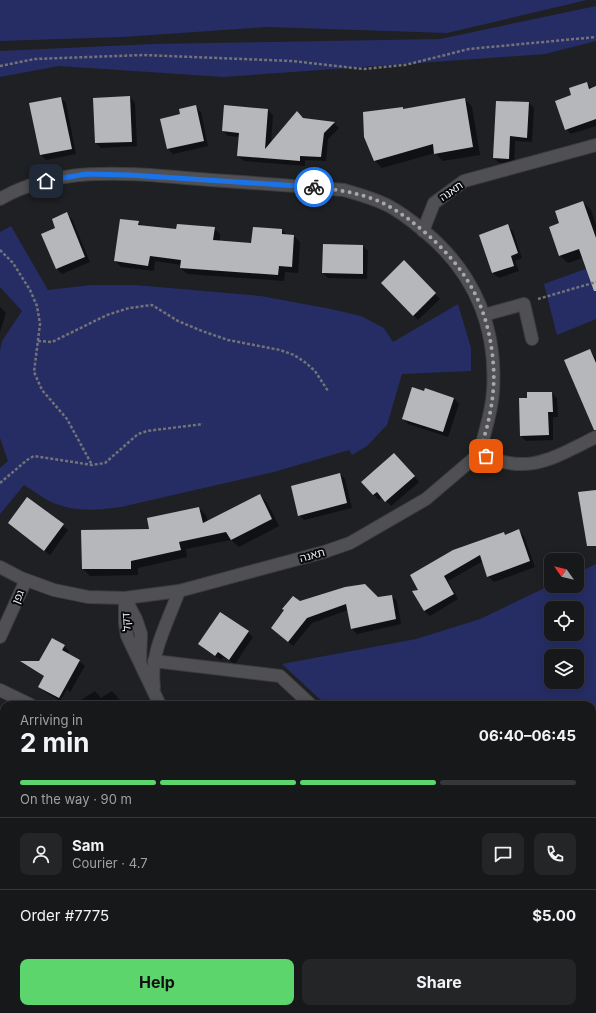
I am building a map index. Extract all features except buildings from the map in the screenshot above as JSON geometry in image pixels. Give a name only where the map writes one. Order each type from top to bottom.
[{"type":"street","name":"תאנה","points":[[423,231],[434,203],[464,181],[596,145]]},
{"type":"street","points":[[0,199],[10,193],[46,181],[86,174],[130,175],[320,188],[351,192],[366,196],[386,204],[405,216],[423,231],[448,253],[462,270],[473,290],[489,331],[493,362],[493,391],[489,419],[480,453],[503,463],[528,465],[553,458],[596,437]]},
{"type":"street","points":[[484,315],[524,304],[532,338]]},
{"type":"street","name":"תאנה","points":[[0,567],[26,580],[54,590],[88,597],[125,598],[179,592],[324,552],[350,543],[426,499],[480,453]]},
{"type":"street","name":"גפן","points":[[0,637],[26,580]]},
{"type":"street","name":"דקל","points":[[158,701],[153,683],[154,661],[160,638],[179,592]]},
{"type":"street","name":"דקל","points":[[125,598],[125,623],[127,636],[158,701]]},
{"type":"street","points":[[154,661],[280,676],[307,701]]},
{"type":"street","points":[[0,690],[23,701]]},
{"type":"path","points":[[0,66],[35,59],[143,55],[292,60],[363,69],[405,65],[469,49],[596,37]]},
{"type":"path","points":[[0,250],[13,263],[30,290],[37,306],[40,324],[34,372],[42,390],[67,419],[92,465]]},
{"type":"path","points":[[524,304],[596,282]]},
{"type":"path","points":[[38,341],[52,342],[68,336],[108,315],[129,308],[152,305],[178,321],[202,331],[228,340],[280,350],[294,355],[315,371],[328,391]]},
{"type":"path","points":[[0,483],[27,460],[34,456],[92,465],[105,464],[138,434],[203,424]]},
{"type":"shaded area","points":[[0,0],[587,0],[447,33],[267,27],[123,37],[0,41]]},
{"type":"shaded area","points":[[596,6],[596,41],[545,54],[224,77],[59,66],[0,77],[0,51],[153,44],[440,39]]},
{"type":"shaded area","points":[[11,226],[48,290],[91,285],[135,285],[261,296],[361,316],[384,328],[393,342],[458,304],[471,348],[471,371],[402,374],[387,425],[367,446],[352,455],[349,450],[274,472],[121,507],[105,509],[88,510],[64,507],[48,500],[24,485],[0,514],[0,468],[8,461],[0,438],[0,351],[2,341],[22,311],[0,287],[0,232]]},
{"type":"shaded area","points":[[596,265],[596,319],[557,335],[544,284]]},
{"type":"shaded area","points":[[596,564],[596,701],[322,701],[282,664],[416,639],[480,619],[544,588],[544,593],[584,593],[584,570]]},
{"type":"way so far","points":[[314,187],[344,190],[366,196],[386,204],[405,216],[432,238],[448,253],[462,270],[482,310],[489,331],[493,362],[493,391],[489,419],[480,453],[486,456]]},
{"type":"route","points":[[46,181],[86,174],[130,175],[314,187]]}]
